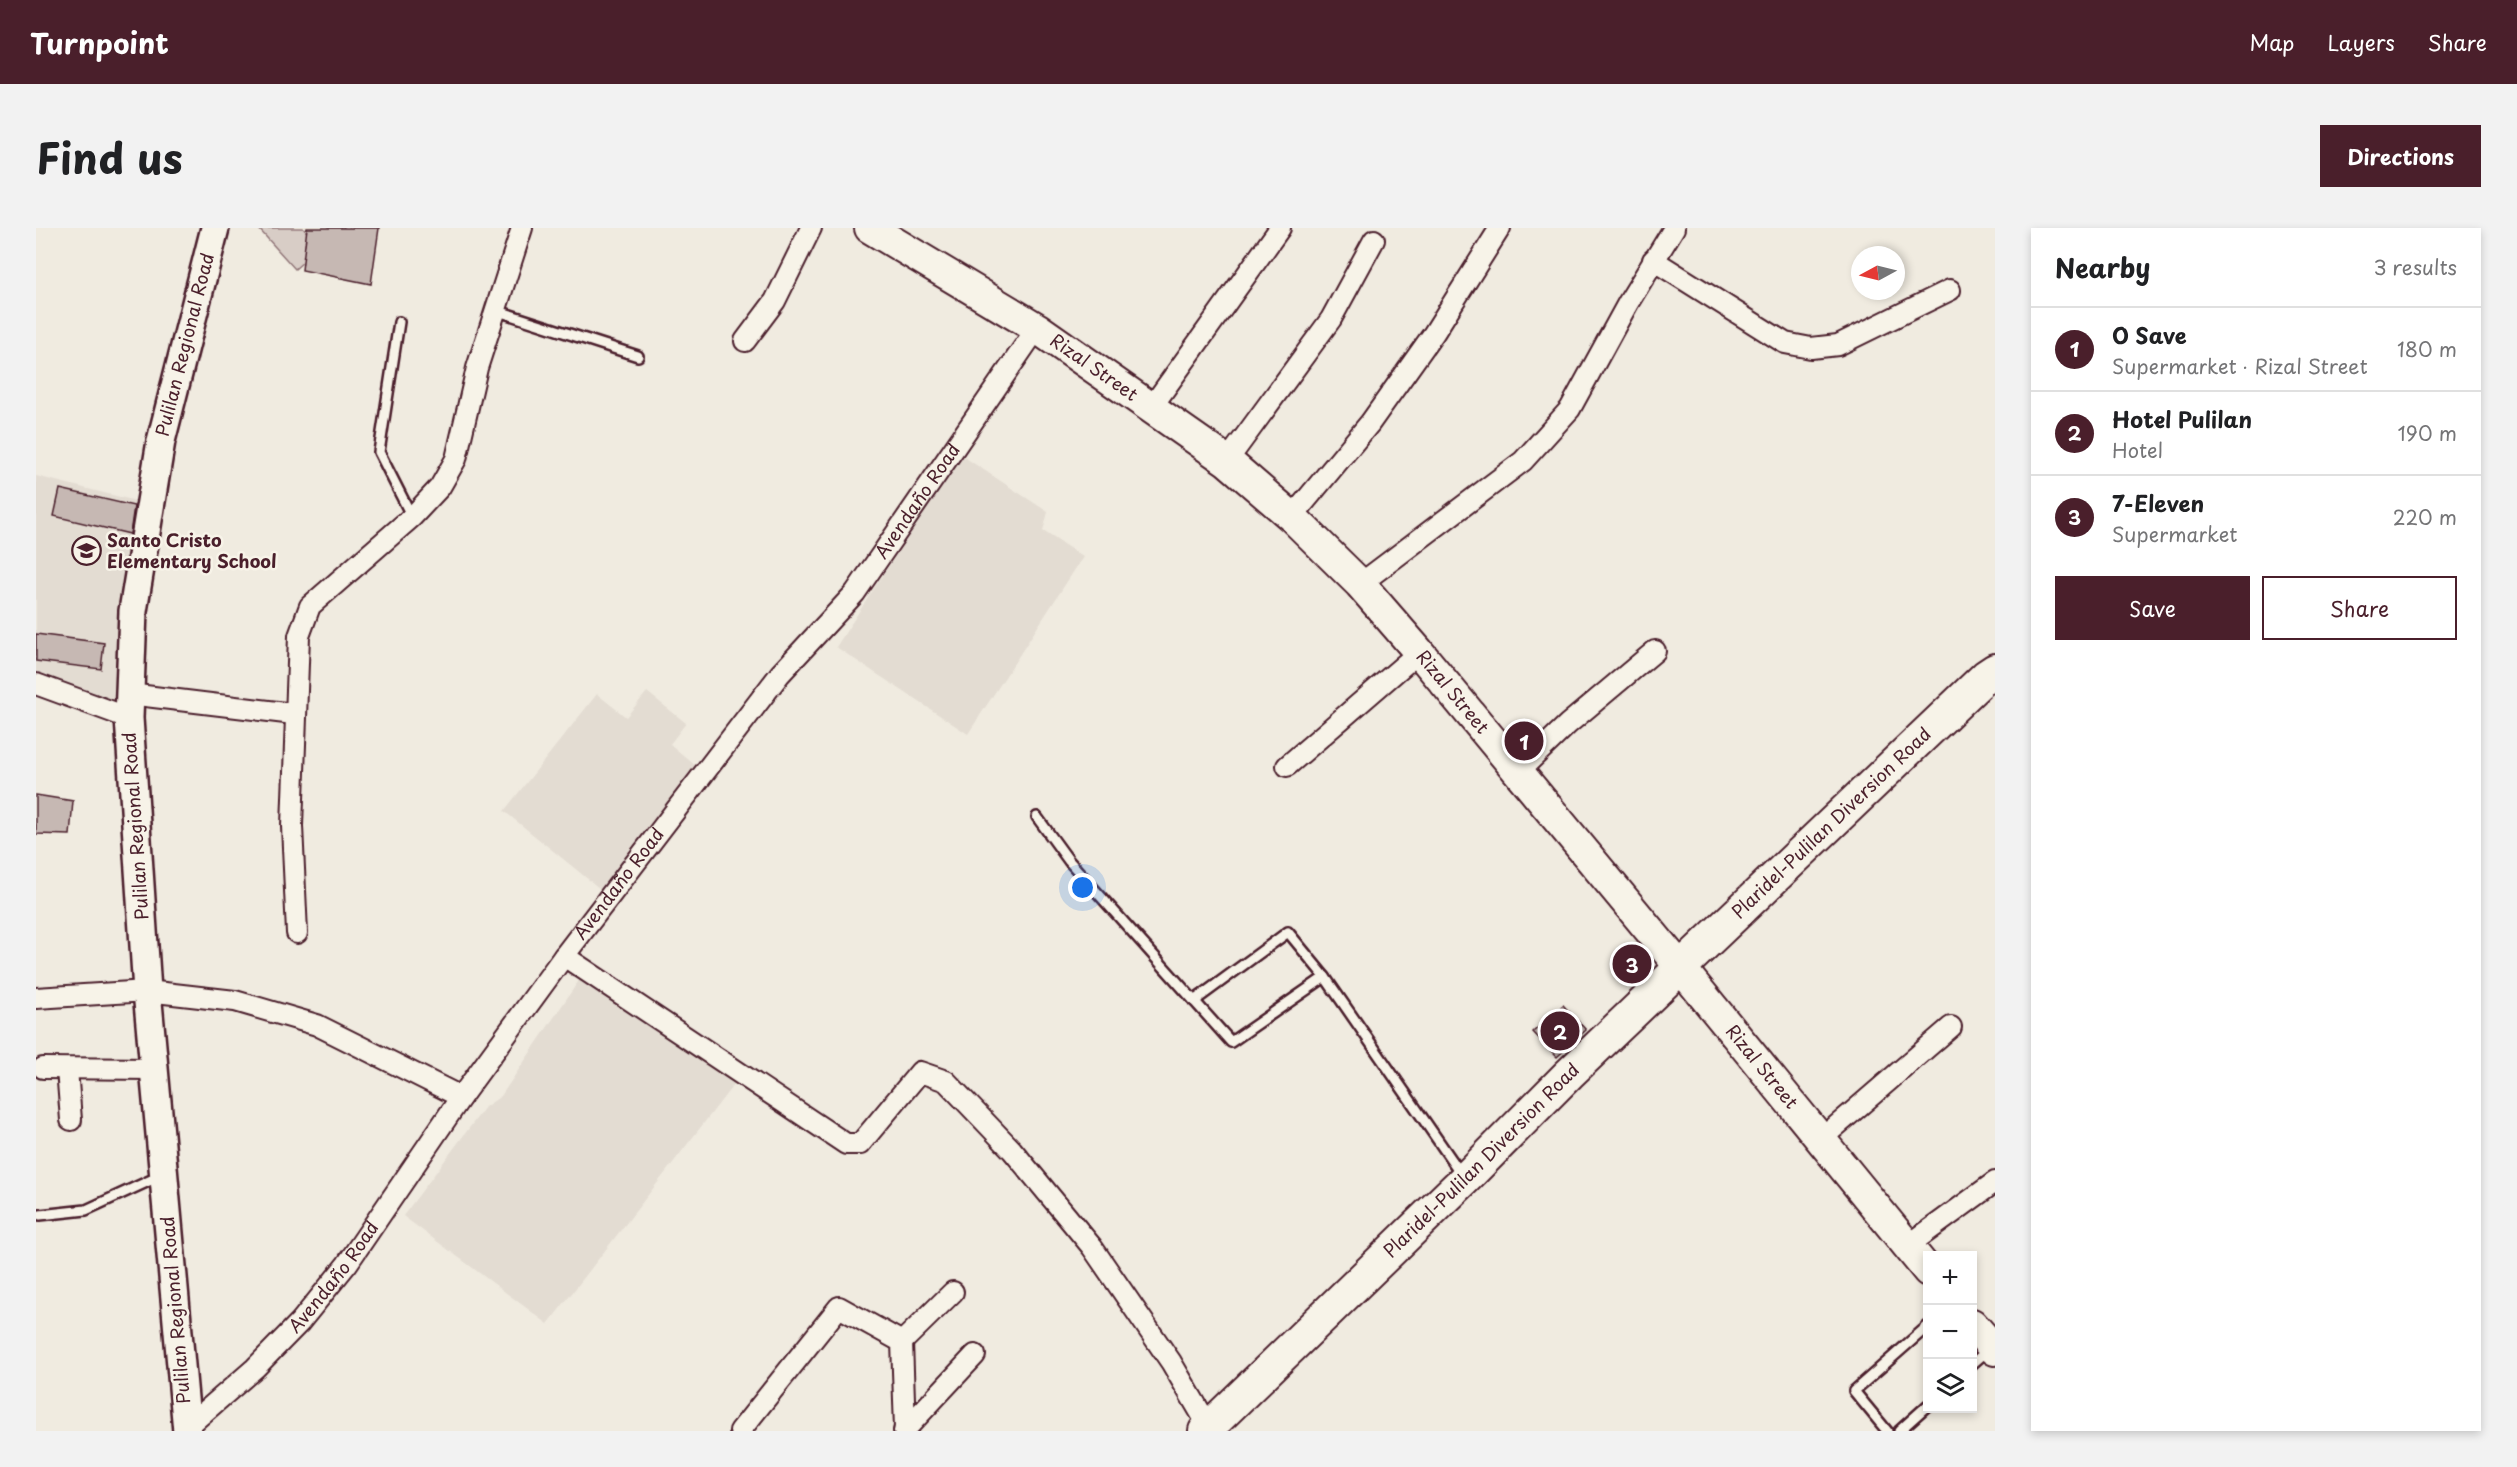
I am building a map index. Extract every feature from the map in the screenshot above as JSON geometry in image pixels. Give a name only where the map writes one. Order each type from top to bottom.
[{"type":"highway","name":"Plaridel-Pulilan Diversion Road","points":[[1209,1430],[1569,1074],[1986,676],[1995,670]]},
{"type":"main road","name":"Pulilan Regional Road","points":[[183,1430],[164,1173],[147,992],[129,706],[133,611],[161,441],[215,228]]},
{"type":"main road","name":"Rizal Street","points":[[870,228],[1037,328],[1227,461],[1292,517],[1360,584],[1419,652],[1923,1265]]},
{"type":"main road","points":[[1977,1334],[1986,1353]]},
{"type":"street","points":[[297,933],[292,826],[294,714],[299,636],[310,606],[412,517],[440,487],[456,459],[477,368],[522,228]]},
{"type":"street","points":[[745,341],[775,301],[811,228]]},
{"type":"street","points":[[1151,408],[1280,228]]},
{"type":"street","points":[[1292,517],[1370,423],[1434,333],[1500,228]]},
{"type":"street","points":[[1360,584],[1523,461],[1547,437],[1570,409],[1653,260],[1674,228]]},
{"type":"street","points":[[1227,461],[1331,319],[1374,240]]},
{"type":"street","points":[[1653,260],[1785,344],[1811,348],[1838,345],[1950,290]]},
{"type":"street","name":"Avendaño Road","points":[[183,1430],[270,1353],[300,1322],[347,1264],[461,1097],[564,956],[780,674],[855,592],[1037,328]]},
{"type":"street","points":[[1519,771],[1568,724],[1655,651]]},
{"type":"street","points":[[1287,766],[1419,652]]},
{"type":"street","points":[[36,684],[129,706],[294,714]]},
{"type":"street","points":[[564,956],[846,1144],[860,1144],[920,1072],[946,1081],[1012,1150],[1092,1247],[1171,1362],[1209,1430]]},
{"type":"street","points":[[36,998],[147,992],[235,1002],[317,1025],[461,1097]]},
{"type":"street","points":[[1820,1140],[1951,1027]]},
{"type":"street","points":[[43,1068],[154,1070]]},
{"type":"street","points":[[67,1069],[71,1120]]},
{"type":"street","points":[[1906,1246],[1995,1182]]},
{"type":"street","points":[[905,1430],[902,1342],[953,1292]]},
{"type":"street","points":[[741,1431],[839,1307],[902,1342]]},
{"type":"street","points":[[905,1430],[975,1354]]},
{"type":"lane","points":[[495,310],[638,356]]},
{"type":"lane","points":[[399,322],[379,452],[412,517]]},
{"type":"lane","points":[[1037,817],[1069,861],[1231,1042],[1325,977]]},
{"type":"lane","points":[[1194,1001],[1288,932],[1325,977],[1465,1179]]},
{"type":"lane","points":[[40,1215],[86,1210],[164,1173]]},
{"type":"lane","points":[[1887,1431],[1854,1391],[1923,1330]]},
{"type":"lane","points":[[1899,1431],[1923,1409]]},
{"type":"shaded area","points":[[258,228],[303,228],[320,247],[295,269]]},
{"type":"shaded area","points":[[961,455],[1048,512],[1043,531],[1083,557],[968,734],[836,647]]},
{"type":"shaded area","name":"Santo Cristo Elementary School","points":[[36,476],[148,504],[125,599],[115,702],[36,675]]},
{"type":"shaded area","points":[[647,692],[686,723],[670,744],[696,766],[697,787],[610,897],[504,811],[597,694],[626,717]]},
{"type":"shaded area","points":[[586,970],[738,1079],[548,1324],[403,1216],[485,1107],[501,1096]]},
{"type":"building","points":[[307,228],[379,228],[371,284],[302,270]]},
{"type":"building","points":[[60,489],[134,506],[130,534],[54,516]]},
{"type":"building","points":[[36,634],[104,643],[101,669],[36,661]]},
{"type":"building","points":[[36,795],[73,801],[70,835],[36,834]]},
{"type":"building","points":[[1563,1005],[1586,1030],[1557,1057],[1533,1032]]},
{"type":"place","name":"Santo Cristo Elementary School","points":[[86,551]]},
{"type":"place","name":"O Save","points":[[1524,741]]},
{"type":"place","name":"7-Eleven","points":[[1632,964]]},
{"type":"place","name":"Hotel Pulilan","points":[[1560,1031]]}]
